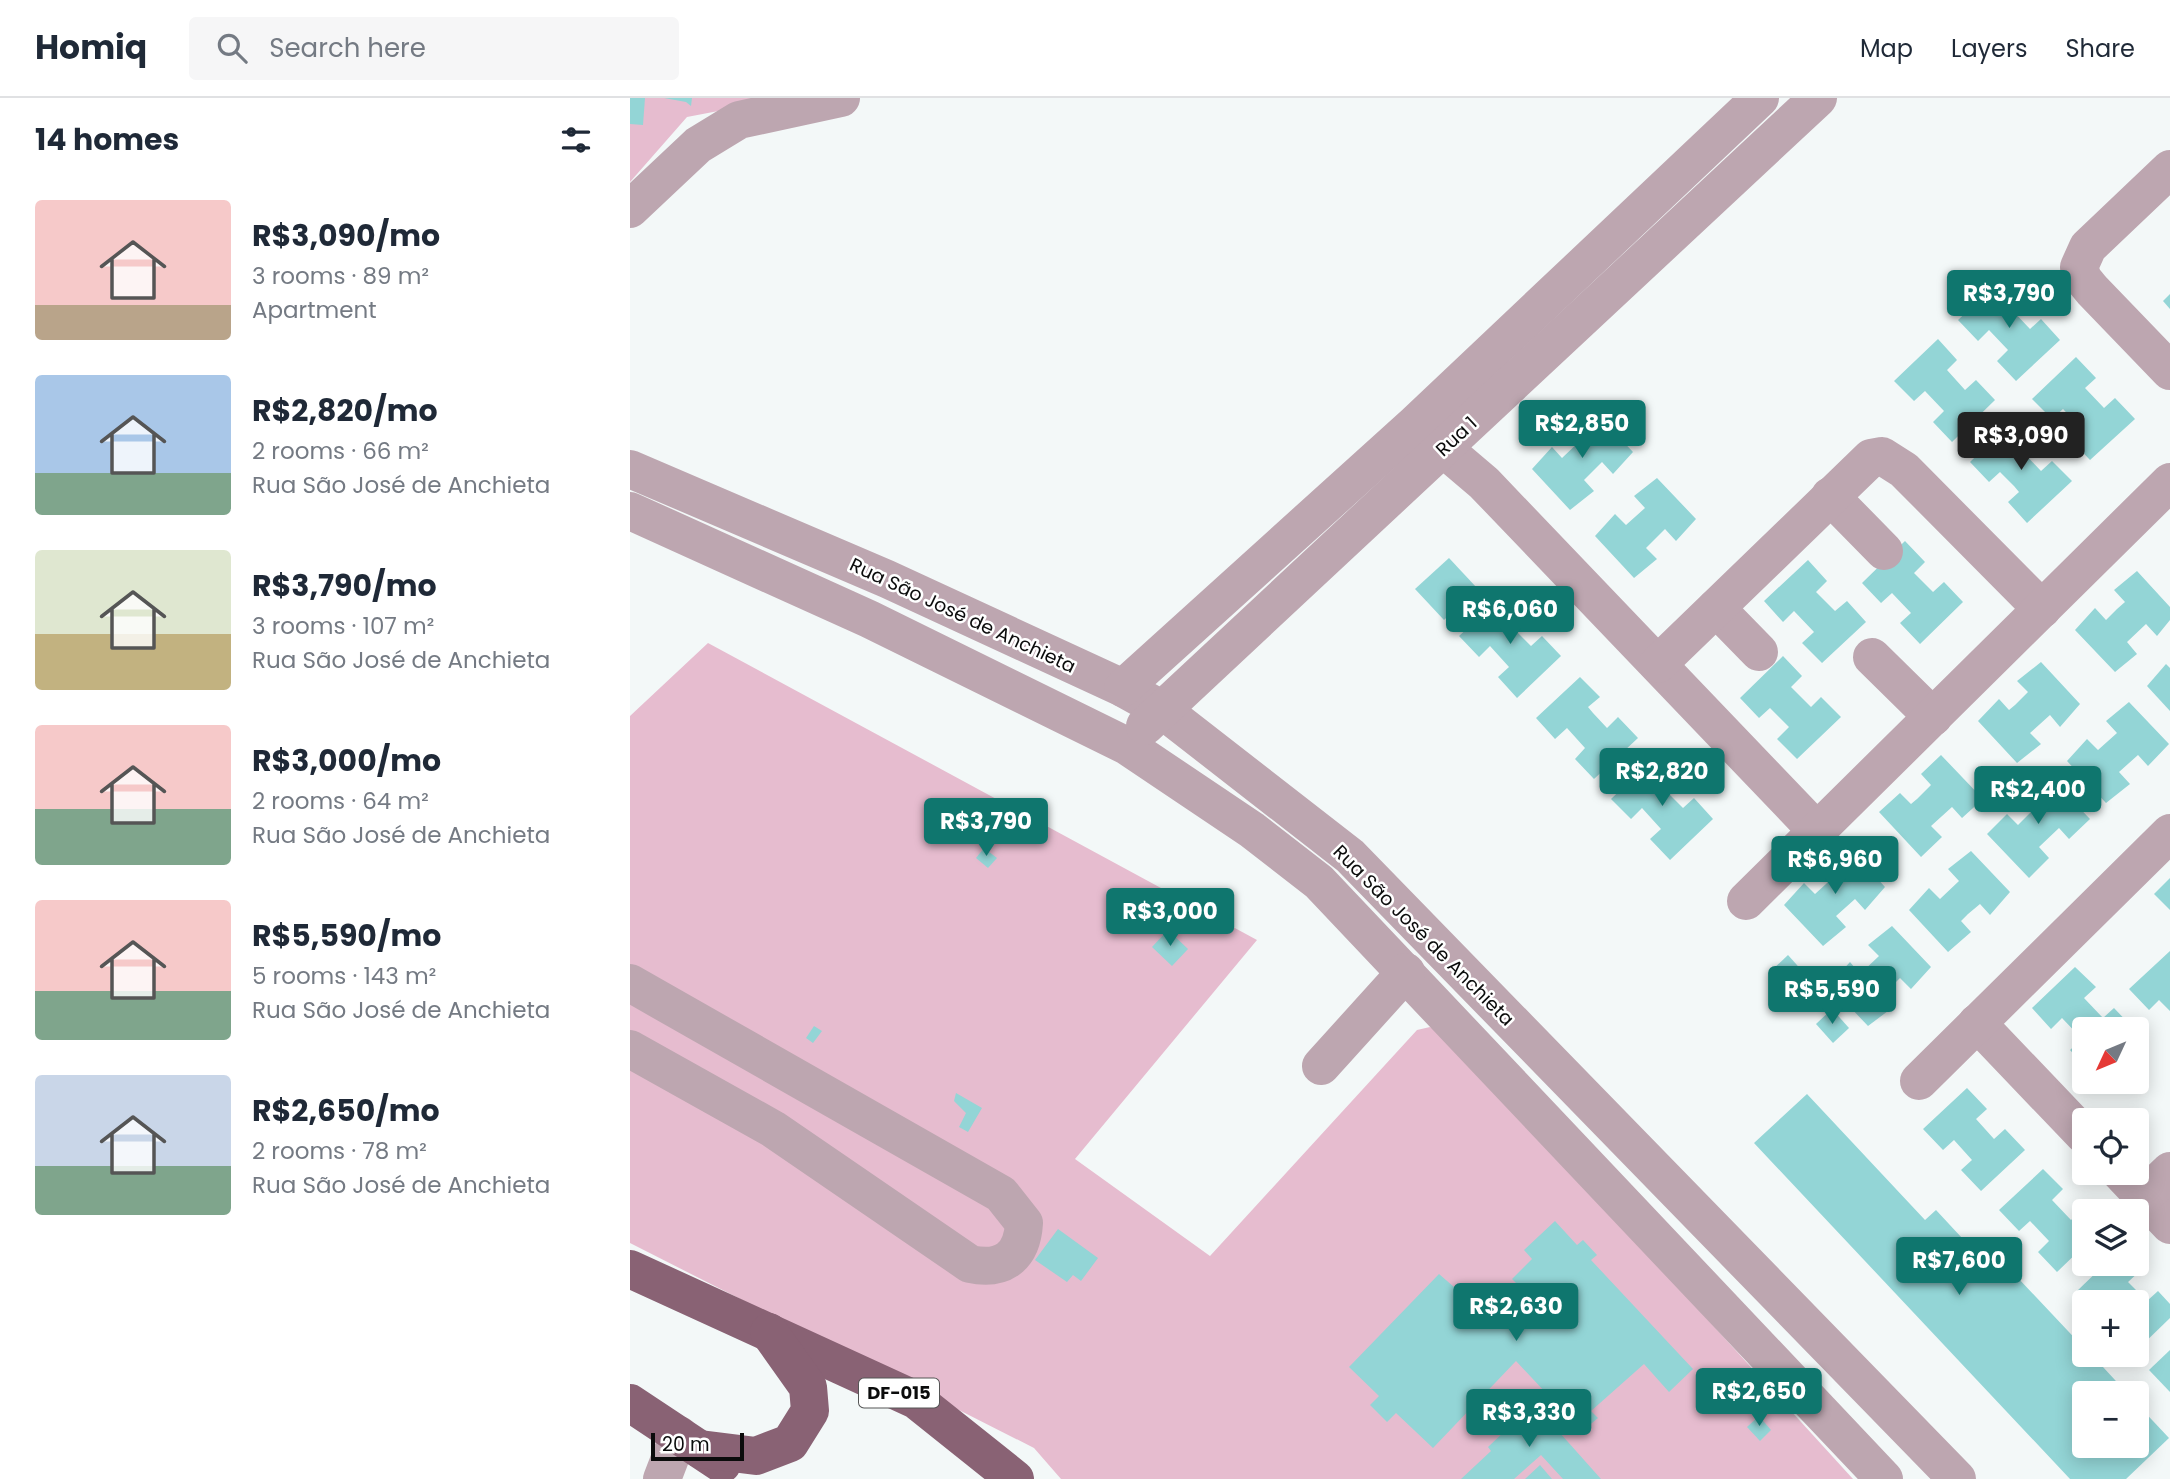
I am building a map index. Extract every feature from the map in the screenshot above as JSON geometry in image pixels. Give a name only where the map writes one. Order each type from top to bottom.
[{"type":"main road","name":"DF-015","points":[[630,1269],[916,1401],[1015,1479]]},
{"type":"main road","points":[[690,1442],[756,1456],[790,1443],[810,1411],[808,1387],[768,1331]]},
{"type":"main road","points":[[630,1403],[744,1479]]},
{"type":"street","points":[[630,209],[698,145],[739,120],[841,98]]},
{"type":"street","name":"Rua 1","points":[[1126,746],[1759,98]]},
{"type":"street","name":"Rua 1","points":[[1123,688],[1428,436],[1818,98]]},
{"type":"street","points":[[2170,169],[2088,247],[2079,267],[2092,290],[2170,371]]},
{"type":"street","points":[[1428,436],[1484,483],[1817,831]]},
{"type":"street","points":[[1658,664],[1830,496],[1871,458],[1882,456],[1893,461],[2042,609]]},
{"type":"street","name":"Rua São José de Anchieta","points":[[630,470],[887,579],[1123,688],[1161,709],[1350,856],[1957,1479]]},
{"type":"street","points":[[1746,901],[2170,482]]},
{"type":"street","points":[[1830,496],[1884,551]]},
{"type":"street","name":"Rua São José de Anchieta","points":[[630,512],[869,619],[1126,746],[1252,831],[1319,882],[1884,1479]]},
{"type":"street","points":[[1716,608],[1759,652]]},
{"type":"street","points":[[1872,657],[1933,717]]},
{"type":"street","points":[[1919,1081],[2170,833]]},
{"type":"street","points":[[1321,1066],[1406,972]]},
{"type":"street","points":[[630,983],[1001,1194],[1024,1223],[1023,1238],[1008,1261],[991,1268],[970,1264],[773,1129],[630,1049]]},
{"type":"street","points":[[1977,1023],[2072,1122]]},
{"type":"street","points":[[2147,1185],[2170,1225]]},
{"type":"street","points":[[662,1479],[690,1442]]},
{"type":"shaded area","points":[[630,98],[786,98],[687,117],[630,182]]},
{"type":"shaded area","points":[[708,643],[1257,940],[1075,1159],[1210,1256],[1417,1030],[1430,1027],[1453,1040],[1853,1479],[1061,1479],[1034,1448],[630,1243],[630,716]]},
{"type":"building","points":[[630,98],[645,98],[643,125],[630,124]]},
{"type":"building","points":[[664,98],[692,98],[691,106],[686,102]]},
{"type":"building","points":[[2002,279],[2022,299],[2011,309],[2030,329],[2041,319],[2060,340],[2016,381],[1997,361],[2008,350],[1989,330],[1978,341],[1958,320]]},
{"type":"building","points":[[2170,294],[2170,309],[2163,301]]},
{"type":"building","points":[[1938,339],[1957,360],[1947,370],[1965,390],[1976,380],[1995,400],[1952,442],[1933,422],[1944,411],[1925,391],[1914,401],[1894,381]]},
{"type":"building","points":[[2076,357],[2096,378],[2085,388],[2104,408],[2115,398],[2135,419],[2090,460],[2071,440],[2082,429],[2063,409],[2052,419],[2032,399]]},
{"type":"building","points":[[1594,411],[1633,452],[1613,474],[1602,462],[1584,480],[1594,491],[1570,510],[1532,469],[1552,447],[1562,458],[1581,440],[1571,429]]},
{"type":"building","points":[[2013,420],[2033,441],[2022,451],[2041,471],[2052,461],[2072,481],[2027,523],[2008,502],[2019,492],[2014,486],[2000,472],[1989,482],[1970,462]]},
{"type":"building","points":[[1657,478],[1696,519],[1676,541],[1665,529],[1646,548],[1657,559],[1634,578],[1595,536],[1615,514],[1626,525],[1645,508],[1634,496]]},
{"type":"building","points":[[1905,541],[1925,562],[1914,573],[1933,592],[1944,582],[1963,602],[1920,644],[1900,623],[1911,613],[1892,593],[1881,603],[1862,583]]},
{"type":"building","points":[[1449,558],[1477,588],[1444,620],[1415,589]]},
{"type":"building","points":[[1808,560],[1827,581],[1816,592],[1835,611],[1847,601],[1866,622],[1822,663],[1802,643],[1814,632],[1794,611],[1783,622],[1764,601]]},
{"type":"building","points":[[2137,571],[2170,607],[2170,620],[2157,636],[2146,624],[2127,642],[2137,654],[2115,672],[2075,630],[2095,608],[2106,620],[2125,602],[2114,590]]},
{"type":"building","points":[[1504,595],[1523,615],[1511,626],[1531,646],[1542,636],[1561,656],[1517,698],[1498,677],[1509,667],[1490,646],[1479,657],[1459,636]]},
{"type":"building","points":[[1783,656],[1802,676],[1791,687],[1811,707],[1821,697],[1841,717],[1797,759],[1777,739],[1789,727],[1770,708],[1759,718],[1740,698]]},
{"type":"building","points":[[2041,662],[2080,704],[2060,727],[2050,715],[2030,733],[2041,744],[2017,763],[1978,721],[1999,699],[2009,710],[2015,705],[2028,692],[2017,681]]},
{"type":"building","points":[[2166,664],[2170,668],[2170,711],[2147,686]]},
{"type":"building","points":[[1580,677],[1600,697],[1588,707],[1607,728],[1618,717],[1638,738],[1594,779],[1575,759],[1585,748],[1567,728],[1555,739],[1536,718]]},
{"type":"building","points":[[2129,702],[2169,744],[2148,766],[2138,755],[2119,772],[2130,784],[2106,803],[2067,761],[2087,739],[2098,750],[2117,733],[2106,721]]},
{"type":"building","points":[[1941,755],[1983,799],[1962,818],[1952,807],[1931,826],[1942,837],[1921,857],[1879,812],[1900,793],[1911,804],[1917,799],[1931,785],[1921,774]]},
{"type":"building","points":[[1655,757],[1676,778],[1664,789],[1683,808],[1694,798],[1713,819],[1670,860],[1650,839],[1661,829],[1642,808],[1631,819],[1611,799]]},
{"type":"building","points":[[2048,775],[2090,819],[2069,839],[2059,828],[2039,847],[2049,858],[2029,878],[1987,834],[2007,814],[2018,825],[2038,805],[2028,795]]},
{"type":"building","points":[[1847,845],[1885,887],[1865,910],[1855,899],[1836,916],[1846,927],[1823,946],[1784,905],[1804,883],[1815,894],[1826,884],[1834,876],[1823,864]]},
{"type":"building","points":[[984,848],[997,858],[988,868],[976,858]]},
{"type":"building","points":[[1971,851],[2010,892],[1990,915],[1980,904],[1968,914],[1961,921],[1971,932],[1948,952],[1909,910],[1929,888],[1940,899],[1959,881],[1948,869]]},
{"type":"building","points":[[2170,878],[2170,910],[2154,894]]},
{"type":"building","points":[[1892,926],[1931,967],[1911,989],[1900,978],[1882,996],[1892,1008],[1868,1026],[1829,985],[1850,962],[1860,974],[1879,956],[1868,945]]},
{"type":"building","points":[[1168,930],[1188,949],[1172,966],[1152,947]]},
{"type":"building","points":[[2170,951],[2170,1011],[2159,1000],[2149,1010],[2129,989]]},
{"type":"building","points":[[1788,955],[1805,974],[1790,988],[1772,970]]},
{"type":"building","points":[[2075,967],[2096,987],[2084,998],[2102,1017],[2072,1017],[2072,1028],[2062,1018],[2051,1029],[2032,1008]]},
{"type":"building","points":[[2114,1008],[2123,1017],[2104,1017]]},
{"type":"building","points":[[1832,1009],[1849,1028],[1833,1043],[1816,1024]]},
{"type":"building","points":[[814,1026],[822,1031],[813,1043],[806,1038]]},
{"type":"building","points":[[1967,1088],[1987,1109],[1976,1119],[1994,1139],[2005,1129],[2025,1150],[1981,1191],[1961,1170],[1972,1160],[1954,1140],[1943,1150],[1923,1129]]},
{"type":"building","points":[[956,1093],[982,1108],[968,1132],[959,1127],[966,1113],[954,1101]]},
{"type":"building","points":[[1807,1094],[1925,1220],[1936,1210],[1975,1252],[1985,1243],[2072,1335],[2072,1367],[2103,1367],[2116,1381],[2072,1381],[2072,1458],[2148,1458],[2126,1479],[2070,1479],[1754,1143]]},
{"type":"building","points":[[2043,1169],[2063,1189],[2052,1200],[2072,1219],[2072,1258],[2057,1272],[2038,1252],[2049,1241],[2030,1221],[2019,1231],[1999,1210]]},
{"type":"building","points":[[1555,1221],[1577,1245],[1583,1240],[1597,1255],[1591,1260],[1693,1369],[1669,1392],[1644,1364],[1591,1411],[1598,1418],[1586,1428],[1580,1421],[1576,1425],[1516,1361],[1433,1448],[1396,1413],[1387,1422],[1370,1405],[1379,1396],[1349,1367],[1439,1274],[1484,1313],[1516,1283],[1512,1279],[1532,1259],[1524,1250]]},
{"type":"building","points":[[1058,1229],[1098,1258],[1081,1281],[1073,1275],[1067,1282],[1035,1260]]},
{"type":"building","points":[[2093,1276],[2135,1276],[2128,1282],[2136,1290],[2078,1290]]},
{"type":"building","points":[[2158,1291],[2170,1304],[2170,1318],[2149,1338],[2149,1299]]},
{"type":"building","points":[[2170,1350],[2170,1392],[2149,1370]]},
{"type":"building","points":[[1509,1403],[1521,1416],[1535,1405],[1601,1479],[1563,1479],[1541,1455],[1514,1479],[1461,1479],[1491,1451],[1488,1447],[1506,1430],[1494,1417]]},
{"type":"building","points":[[1759,1416],[1771,1430],[1760,1441],[1747,1427]]},
{"type":"building","points":[[2149,1417],[2169,1438],[2149,1457]]},
{"type":"building","points":[[1540,1465],[1552,1479],[1525,1479]]}]
